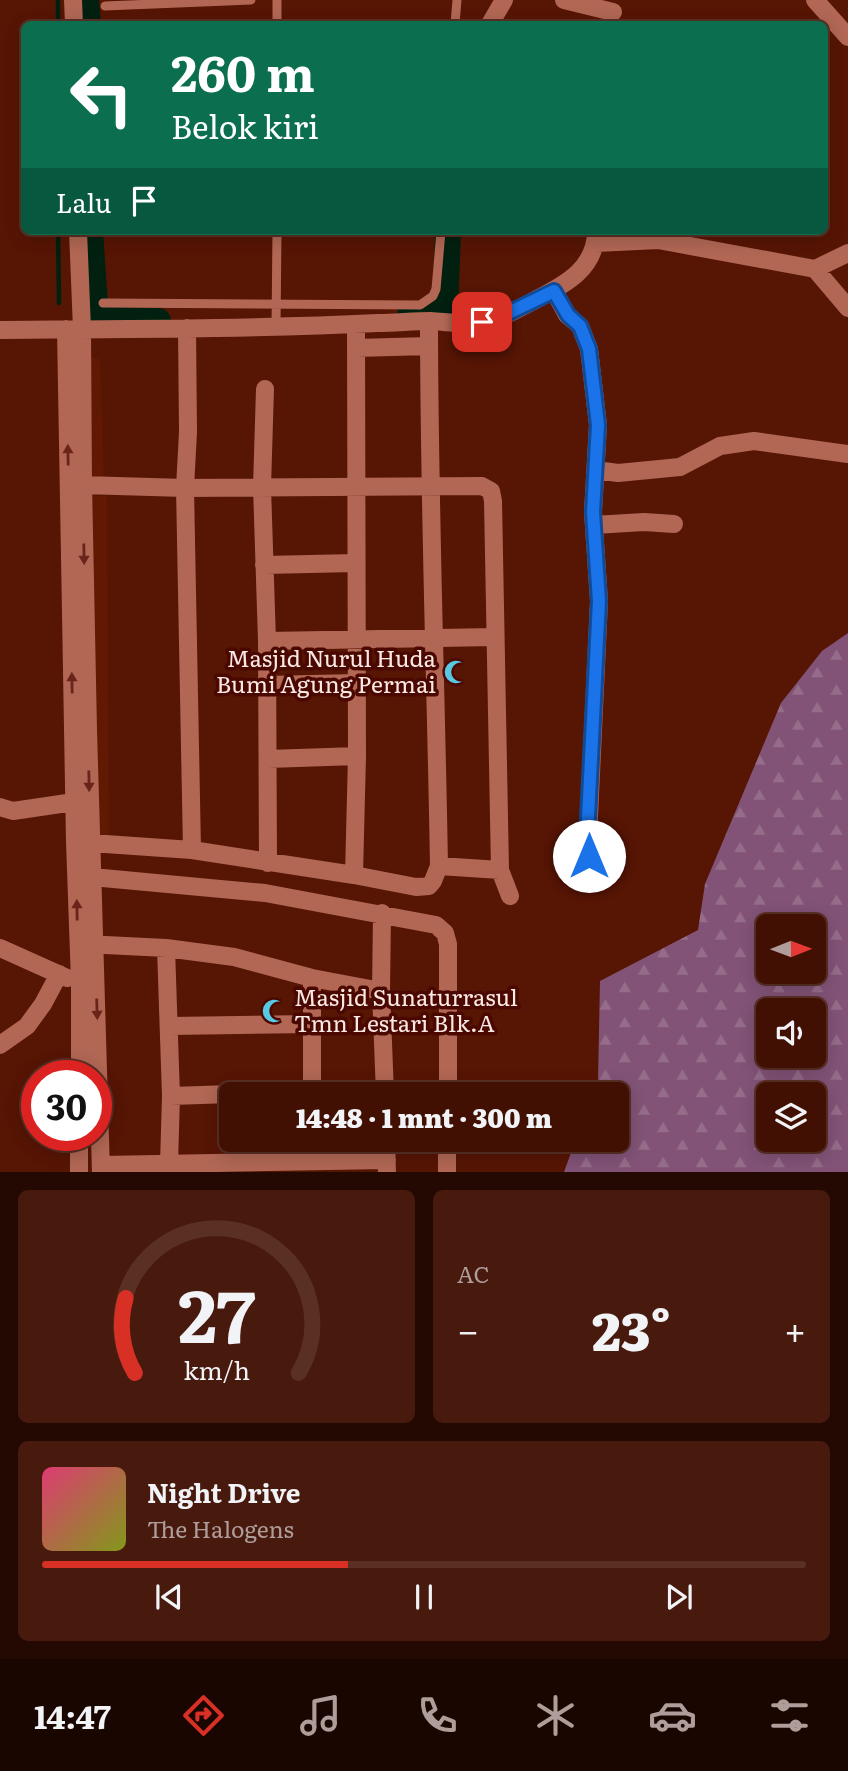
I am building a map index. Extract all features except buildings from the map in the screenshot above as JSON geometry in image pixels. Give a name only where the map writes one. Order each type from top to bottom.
[{"type":"street","points":[[73,0],[74,21]]},
{"type":"street","points":[[492,21],[504,0]]},
{"type":"street","points":[[564,0],[613,12]]},
{"type":"street","points":[[816,0],[848,37]]},
{"type":"street","points":[[78,235],[74,329],[74,802],[101,1169],[169,1164],[314,1161],[387,1166]]},
{"type":"street","points":[[0,330],[187,328],[276,321],[356,324],[482,322],[498,318],[569,282],[581,270],[596,237],[658,240],[815,269],[848,253]]},
{"type":"street","points":[[815,269],[848,308]]},
{"type":"street","points":[[554,291],[568,315],[580,326],[589,349],[598,425],[594,526],[599,601],[587,838],[590,874]]},
{"type":"street","points":[[91,843],[192,850],[416,887],[429,886],[433,881],[439,866],[429,486],[429,321]]},
{"type":"street","points":[[354,875],[357,756],[356,324]]},
{"type":"street","points":[[187,328],[186,488],[192,850]]},
{"type":"street","points":[[74,329],[83,485],[92,877],[80,982],[80,1060]]},
{"type":"street","points":[[355,348],[429,346]]},
{"type":"street","points":[[265,389],[262,487],[267,641],[268,863]]},
{"type":"street","points":[[596,470],[618,473],[680,467],[720,446],[754,441],[848,454]]},
{"type":"street","points":[[83,485],[186,488],[488,488],[492,493],[500,870],[510,896]]},
{"type":"street","points":[[594,526],[644,522],[674,524]]},
{"type":"street","points":[[264,565],[355,564]]},
{"type":"street","points":[[267,641],[495,637]]},
{"type":"street","points":[[267,685],[357,682]]},
{"type":"street","points":[[268,759],[357,756]]},
{"type":"street","points":[[0,807],[13,811],[74,802]]},
{"type":"street","points":[[439,866],[500,870]]},
{"type":"street","points":[[92,877],[265,893],[436,925],[446,933],[448,944],[448,1082]]},
{"type":"street","points":[[382,914],[381,991],[385,1082]]},
{"type":"street","points":[[86,944],[166,948],[234,957],[312,978],[381,991]]},
{"type":"street","points":[[0,948],[80,982]]},
{"type":"street","points":[[166,948],[172,1096],[169,1164]]},
{"type":"street","points":[[0,1045],[27,1026],[43,1004],[58,974]]},
{"type":"street","points":[[312,978],[312,1082]]},
{"type":"street","points":[[169,1026],[312,1024]]},
{"type":"street","points":[[172,1096],[219,1094]]},
{"type":"street","points":[[79,1151],[79,1172]]},
{"type":"street","points":[[314,1152],[314,1161]]},
{"type":"street","points":[[447,1152],[447,1172]]},
{"type":"lane","points":[[105,6],[251,0]]},
{"type":"lane","points":[[277,0],[277,21]]},
{"type":"lane","points":[[455,21],[457,0]]},
{"type":"lane","points":[[276,321],[277,235]]},
{"type":"lane","points":[[103,303],[420,305],[433,296],[436,289],[441,235]]},
{"type":"shaded area","points":[[84,357],[100,359],[104,484],[87,483]]},
{"type":"shaded area","points":[[87,496],[107,496],[109,836],[93,837]]},
{"type":"green space","points":[[848,633],[848,1172],[564,1172],[571,1152],[629,1152],[629,1082],[598,1082],[600,981],[698,930],[705,884],[781,703],[822,651]]},
{"type":"waterway","points":[[58,0],[58,21]]},
{"type":"waterway","points":[[86,0],[88,21]]},
{"type":"waterway","points":[[58,235],[59,303]]},
{"type":"waterway","points":[[90,235],[96,319],[158,321]]},
{"type":"waterway","points":[[410,315],[445,313],[448,235]]},
{"type":"place","name":"Masjid Nurul Huda Bumi Agung Permai","points":[[456,672]]},
{"type":"place","name":"Masjid Sunaturrasul Tmn Lestari Blk.A","points":[[274,1011]]},
{"type":"route","points":[[482,322],[498,318],[554,291],[568,315],[580,326],[589,349],[598,425],[593,512],[599,601],[592,782],[587,838],[589,856]]}]
